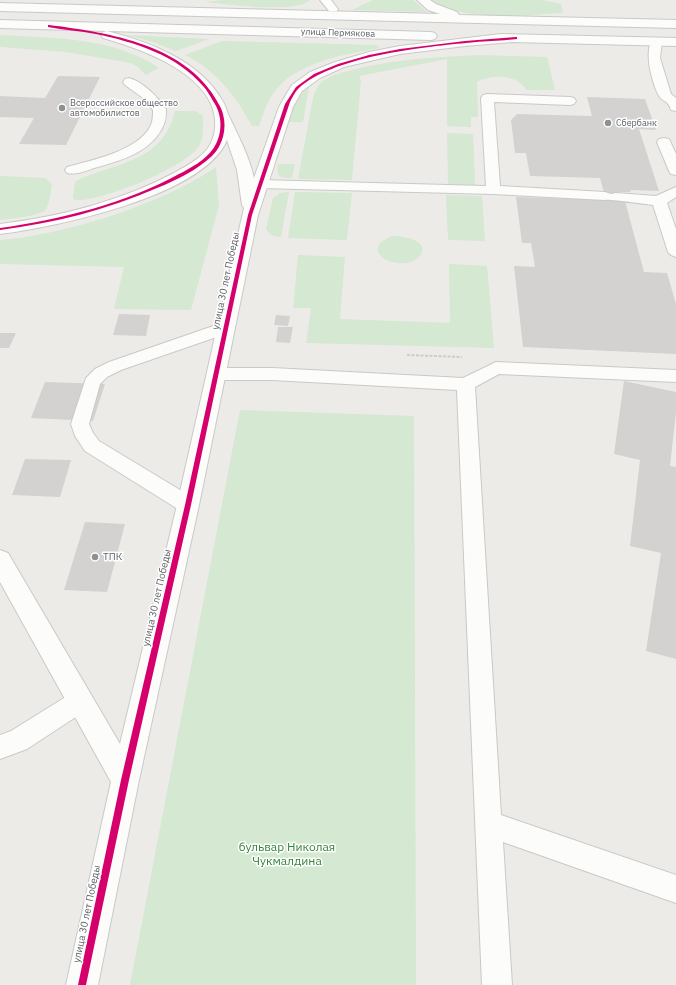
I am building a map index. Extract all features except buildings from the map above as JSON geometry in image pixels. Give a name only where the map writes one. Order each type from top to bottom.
[{"type":"street","points":[[2,7],[45,0]]},
{"type":"street","points":[[174,0],[244,14]]},
{"type":"street","points":[[423,0],[432,7],[456,15],[490,20]]},
{"type":"street","points":[[294,15],[333,9],[351,4]]},
{"type":"street","name":"улица Пермякова","points":[[2,7],[676,24]]},
{"type":"street","name":"улица Пермякова","points":[[0,24],[676,42]]},
{"type":"street","points":[[49,26],[111,36],[139,44],[169,58],[185,68],[204,86],[217,102],[222,117],[236,141],[245,167],[249,191],[250,214]]},
{"type":"street","points":[[250,214],[281,120],[291,96],[302,84],[321,72],[352,61],[405,50],[459,42],[516,38]]},
{"type":"street","points":[[0,229],[38,223],[93,209],[148,190],[179,176],[202,162],[215,148],[223,128],[222,117]]},
{"type":"street","name":"улица 30 лет Победы","points":[[82,985],[125,780],[188,504],[250,214]]},
{"type":"street","points":[[0,560],[125,780]]},
{"type":"lane","points":[[324,0],[333,9]]},
{"type":"lane","points":[[656,42],[654,58],[658,76],[666,96],[675,103]]},
{"type":"lane","points":[[72,170],[108,160],[129,151],[148,139],[157,126],[160,109],[147,95],[129,82]]},
{"type":"lane","points":[[493,190],[487,98],[570,101]]},
{"type":"lane","points":[[664,142],[676,171]]},
{"type":"lane","points":[[260,184],[493,190],[659,201],[676,191]]},
{"type":"lane","points":[[659,201],[676,252]]},
{"type":"lane","points":[[188,504],[92,446],[84,436],[80,424],[92,382],[101,373],[114,366],[225,328]]},
{"type":"lane","points":[[216,374],[272,374],[466,384],[496,368],[676,376]]},
{"type":"lane","points":[[466,384],[497,985]]},
{"type":"lane","points":[[0,746],[18,741],[80,701]]},
{"type":"lane","points":[[489,824],[676,888]]},
{"type":"green space","points":[[224,0],[310,0],[302,4],[276,7],[243,6],[204,2]]},
{"type":"green space","points":[[373,0],[413,0],[427,12],[352,10]]},
{"type":"green space","points":[[431,0],[542,0],[561,4],[563,13],[494,16],[459,12],[443,7]]},
{"type":"green space","points":[[0,35],[62,39],[103,45],[123,50],[159,68],[146,75],[137,66],[131,63],[66,52],[0,47]]},
{"type":"green space","points":[[126,35],[209,39],[176,51],[153,42]]},
{"type":"green space","points":[[222,41],[378,45],[379,48],[335,57],[306,67],[281,84],[272,95],[266,106],[259,126],[252,126],[232,94],[216,76],[196,61],[185,55]]},
{"type":"green space","points":[[478,55],[547,57],[555,90],[526,90],[517,81],[511,78],[497,77],[483,79],[477,82],[478,117],[471,117],[471,127],[447,126],[447,59],[359,76],[361,81],[352,180],[298,179],[313,98],[319,85],[326,79],[343,72],[387,63]]},
{"type":"green space","points":[[309,86],[303,122],[287,122],[296,102]]},
{"type":"green space","points":[[175,111],[196,111],[203,116],[202,139],[199,146],[191,154],[178,164],[161,173],[121,190],[86,199],[75,200],[73,198],[75,182],[78,180],[123,164],[150,150],[160,141],[169,128]]},
{"type":"green space","points":[[447,133],[473,134],[475,185],[448,184]]},
{"type":"green space","points":[[278,164],[295,164],[292,178],[284,178],[278,174]]},
{"type":"green space","points":[[216,167],[219,205],[191,310],[114,309],[124,267],[0,264],[0,240],[53,232],[112,216],[169,193],[194,181]]},
{"type":"green space","points":[[0,176],[45,178],[52,184],[46,209],[38,214],[0,220]]},
{"type":"green space","points":[[289,192],[281,237],[274,236],[266,229],[273,198],[280,193]]},
{"type":"green space","points":[[295,192],[352,193],[347,240],[288,238]]},
{"type":"green space","points":[[446,195],[482,196],[485,241],[448,240]]},
{"type":"green space","points":[[393,236],[408,238],[419,243],[422,246],[420,256],[412,262],[407,263],[396,263],[386,260],[379,253],[378,247],[383,241]]},
{"type":"green space","points":[[298,255],[345,257],[340,319],[450,323],[449,264],[487,266],[494,348],[306,343],[311,308],[293,308]]},
{"type":"green space","name":"бульвар Николая Чукмалдина","points":[[240,410],[414,416],[416,985],[130,985]]},
{"type":"cycle path","points":[[0,229],[49,221],[79,214],[141,194],[169,182],[193,169],[210,155],[221,138],[223,125],[221,111],[205,85],[188,69],[167,56],[144,46],[96,33],[49,26]]},
{"type":"cycle path","points":[[82,985],[125,780],[188,505],[250,215],[287,104],[297,88],[315,75],[339,65],[369,56],[433,45],[516,38]]},
{"type":"place","name":"Всероссийское общество автомобилистов","points":[[62,108]]},
{"type":"place","name":"Сбербанк","points":[[608,123]]},
{"type":"place","name":"ТПК","points":[[95,557]]}]
